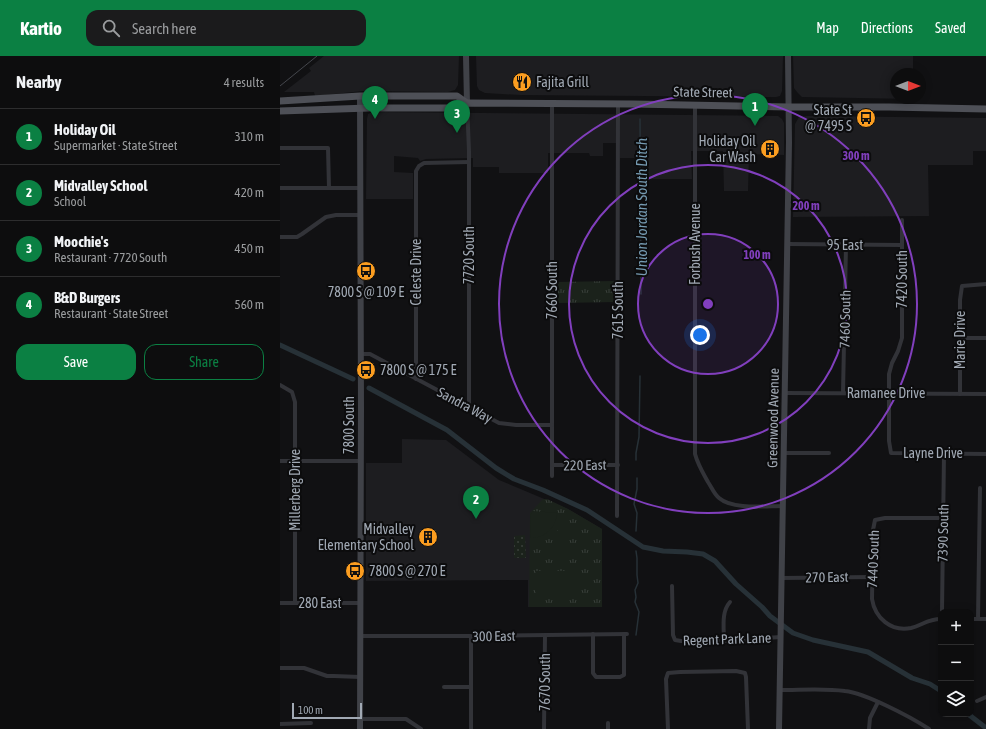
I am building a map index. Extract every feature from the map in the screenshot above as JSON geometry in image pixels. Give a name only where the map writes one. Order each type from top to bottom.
[{"type":"main road","points":[[466,56],[468,103]]},
{"type":"main road","name":"Greenwood Avenue","points":[[779,729],[788,244],[788,56]]},
{"type":"main road","name":"State Street","points":[[280,101],[360,96],[457,96],[468,103]]},
{"type":"main road","name":"7800 South","points":[[360,96],[360,729]]},
{"type":"main road","name":"State Street","points":[[280,111],[360,108],[458,108],[468,103],[986,109]]},
{"type":"street","name":"7720 South","points":[[468,103],[469,408]]},
{"type":"street","name":"7660 South","points":[[552,104],[552,476]]},
{"type":"street","name":"7615 South","points":[[617,516],[618,104]]},
{"type":"street","name":"Forbush Avenue","points":[[695,105],[695,454],[700,468],[715,494],[724,501],[732,505],[743,506],[783,506]]},
{"type":"street","points":[[280,148],[328,148],[329,188]]},
{"type":"street","name":"Celeste Drive","points":[[416,379],[416,174],[421,164],[428,162],[469,162]]},
{"type":"street","points":[[280,188],[360,188]]},
{"type":"street","points":[[280,237],[297,236],[302,234],[326,217],[360,216]]},
{"type":"street","name":"7420 South","points":[[889,393],[890,368],[902,338],[902,220]]},
{"type":"street","name":"95 East","points":[[788,244],[902,245]]},
{"type":"street","name":"7460 South","points":[[843,393],[846,245]]},
{"type":"street","name":"Marie Drive","points":[[960,394],[960,300],[962,286],[986,284]]},
{"type":"street","points":[[960,338],[986,338]]},
{"type":"street","name":"Sandra Way","points":[[361,354],[370,354],[499,423],[516,425],[552,425]]},
{"type":"street","name":"Millerberg Drive","points":[[280,385],[292,392],[295,398],[295,603]]},
{"type":"street","name":"Ramanee Drive","points":[[785,393],[986,394]]},
{"type":"street","name":"Layne Drive","points":[[889,393],[889,441],[891,453],[986,454]]},
{"type":"street","points":[[784,453],[829,453]]},
{"type":"street","name":"7390 South","points":[[942,609],[944,453]]},
{"type":"street","points":[[280,461],[361,461]]},
{"type":"street","name":"220 East","points":[[552,465],[618,465]]},
{"type":"street","points":[[978,619],[980,488]]},
{"type":"street","name":"7440 South","points":[[938,619],[929,620],[910,628],[894,627],[887,624],[877,614],[873,607],[872,599],[873,530],[875,520],[885,518],[943,518]]},
{"type":"street","name":"270 East","points":[[782,578],[872,577]]},
{"type":"street","name":"Regent Park Lane","points":[[672,586],[672,629],[674,639],[681,641],[755,641],[781,635]]},
{"type":"street","points":[[724,641],[724,612],[726,606],[730,602]]},
{"type":"street","name":"280 East","points":[[280,604],[360,603]]},
{"type":"street","points":[[974,619],[986,619]]},
{"type":"street","name":"300 East","points":[[360,636],[471,636],[593,634],[626,634],[624,675],[620,677],[596,677],[593,673],[593,634]]},
{"type":"street","name":"7670 South","points":[[544,729],[545,635]]},
{"type":"street","points":[[471,636],[471,729]]},
{"type":"street","points":[[280,668],[304,668],[327,676],[360,676]]},
{"type":"street","points":[[668,729],[666,679],[668,673],[728,671],[745,673],[747,681],[748,729]]},
{"type":"street","points":[[444,687],[471,687]]},
{"type":"street","points":[[780,690],[856,692],[909,717],[929,729]]},
{"type":"street","points":[[977,702],[986,697]]},
{"type":"street","points":[[869,729],[870,718],[878,702]]},
{"type":"street","points":[[360,719],[406,719],[421,729]]},
{"type":"street","points":[[280,724],[311,723]]},
{"type":"street","points":[[608,723],[608,729]]},
{"type":"street","points":[[287,724],[287,729]]},
{"type":"shaded area","points":[[324,56],[459,56],[458,85],[455,90],[448,92],[363,91],[315,96],[314,92],[284,92],[311,71],[309,68]]},
{"type":"shaded area","points":[[476,56],[783,56],[782,91],[780,96],[776,97],[521,95],[485,93],[479,90],[477,86]]},
{"type":"shaded area","points":[[793,56],[913,56],[913,68],[890,68],[890,99],[802,97],[794,88]]},
{"type":"shaded area","points":[[372,112],[778,116],[784,123],[784,155],[749,154],[748,191],[724,191],[723,151],[691,151],[692,179],[642,179],[642,158],[620,158],[620,143],[603,143],[603,156],[590,156],[589,153],[548,153],[548,173],[499,173],[499,167],[473,167],[473,158],[426,159],[420,161],[418,158],[394,156],[394,172],[413,173],[413,199],[366,199],[367,119],[368,114]]},
{"type":"shaded area","points":[[799,117],[986,118],[986,151],[973,151],[973,165],[928,165],[929,216],[793,217],[795,124]]},
{"type":"shaded area","points":[[402,439],[446,440],[499,480],[568,509],[602,529],[602,607],[528,607],[528,580],[366,581],[366,463],[402,463]]},
{"type":"green space","points":[[615,281],[616,302],[558,303],[558,282]]},
{"type":"green space","points":[[543,499],[547,499],[568,509],[602,529],[602,607],[529,607],[530,513]]},
{"type":"green space","points":[[533,511],[557,513],[552,528],[549,531],[535,538],[530,538],[531,514]]},
{"type":"green space","points":[[558,523],[576,523],[576,536],[558,536]]},
{"type":"green space","points":[[525,535],[526,558],[514,558],[514,536]]},
{"type":"green space","points":[[555,543],[577,543],[577,559],[555,559]]},
{"type":"green space","points":[[536,571],[577,571],[577,599],[536,599]]},
{"type":"waterway","name":"Union Jordan South Ditch","points":[[640,119],[641,294]]},
{"type":"waterway","points":[[280,345],[353,379]]},
{"type":"waterway","name":"Union Jordan South Ditch","points":[[636,460],[639,437],[640,376]]},
{"type":"waterway","points":[[369,388],[447,430],[496,468],[514,479],[543,490],[587,510],[643,547],[663,551],[703,554],[715,561],[736,584],[770,616],[793,633],[813,640],[868,652],[912,678],[930,684],[938,689]]},
{"type":"waterway","name":"Union Jordan South Ditch","points":[[636,531],[637,513],[634,504],[637,489],[637,478]]},
{"type":"waterway","name":"Union Jordan South Ditch","points":[[636,551],[638,583],[635,590],[635,602],[639,612],[636,635]]},
{"type":"waterway","points":[[972,717],[986,728]]},
{"type":"tram line","points":[[280,86],[317,56]]},
{"type":"place","name":"Fajita Grill","points":[[522,82]]},
{"type":"place","name":"State St @ 7495 S","points":[[866,118]]},
{"type":"place","name":"B&D Burgers","points":[[375,119]]},
{"type":"place","name":"Holiday Oil","points":[[755,126]]},
{"type":"place","name":"Moochie's","points":[[457,133]]},
{"type":"place","name":"Holiday Oil Car Wash","points":[[770,149]]},
{"type":"place","name":"7800 S @ 109 E","points":[[366,271]]},
{"type":"place","name":"7800 S @ 175 E","points":[[366,370]]},
{"type":"place","name":"Midvalley School","points":[[476,519]]},
{"type":"place","name":"Midvalley Elementary School","points":[[428,537]]},
{"type":"place","name":"7800 S @ 270 E","points":[[355,571]]}]
